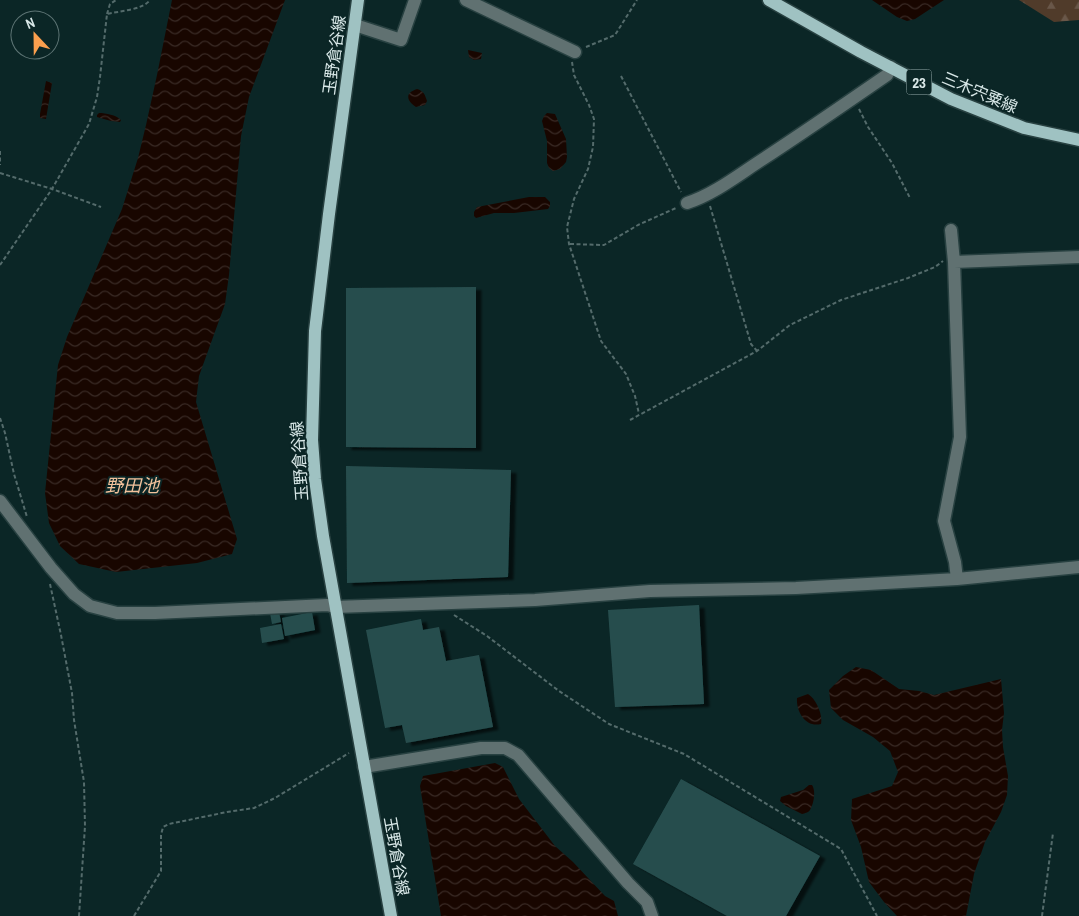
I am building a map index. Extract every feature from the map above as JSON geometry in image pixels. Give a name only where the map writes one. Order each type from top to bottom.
[{"type":"main road","name":"玉野倉谷線","points":[[358,0],[315,331],[312,440],[323,536],[391,916]]},
{"type":"main road","name":"三木宍粟線","points":[[769,0],[860,52],[951,100],[1024,128],[1077,143]]},
{"type":"street","points":[[355,25],[401,40],[415,0]]},
{"type":"street","points":[[466,0],[575,52]]},
{"type":"street","points":[[687,203],[706,195],[745,171],[887,75],[891,67]]},
{"type":"street","points":[[951,230],[954,262],[960,437],[944,521],[955,562],[957,579]]},
{"type":"street","points":[[954,262],[1079,257]]},
{"type":"street","points":[[0,501],[51,568],[74,594],[90,606],[117,613],[535,600],[650,592],[796,588],[957,579],[1079,567]]},
{"type":"street","points":[[364,766],[481,748],[505,748],[518,755],[628,883],[647,902],[652,916]]},
{"type":"path","points":[[0,265],[52,189],[89,124],[100,77],[108,9],[110,4],[116,0]]},
{"type":"path","points":[[107,14],[147,5],[150,0]]},
{"type":"path","points":[[637,0],[615,34],[575,52],[572,59],[574,75],[594,119],[588,169],[574,199],[566,227],[569,244],[601,341],[626,374],[640,414]]},
{"type":"path","points":[[569,244],[604,245],[638,225],[687,203],[621,76]]},
{"type":"path","points":[[854,98],[868,127],[892,163],[910,198]]},
{"type":"path","points":[[0,151],[0,165]]},
{"type":"path","points":[[0,173],[101,207]]},
{"type":"path","points":[[706,195],[751,344],[757,351]]},
{"type":"path","points":[[630,420],[757,351],[790,325],[841,300],[908,278],[935,267],[946,259],[954,262]]},
{"type":"path","points":[[0,418],[30,528],[26,535]]},
{"type":"path","points":[[51,568],[48,578],[62,635],[84,782],[85,826],[79,916]]},
{"type":"path","points":[[449,603],[452,613],[609,724],[684,754],[842,849],[877,916]]},
{"type":"path","points":[[134,916],[161,871],[160,835],[163,826],[254,808],[275,798],[360,747]]},
{"type":"path","points":[[1042,916],[1053,833]]},
{"type":"green space","points":[[1019,0],[1079,0],[1079,20],[1054,22]]},
{"type":"water","name":"野田池","points":[[172,0],[285,0],[249,97],[241,136],[225,304],[199,376],[196,402],[237,539],[232,554],[197,563],[116,572],[79,564],[60,546],[49,523],[45,493],[58,365],[67,337],[122,209],[138,158]]},
{"type":"water","points":[[872,0],[944,0],[915,19],[907,21],[897,17]]},
{"type":"water","points":[[468,50],[482,53],[481,59],[474,60],[469,57]]},
{"type":"water","points":[[46,81],[52,83],[46,119],[40,118],[40,114]]},
{"type":"water","points":[[417,89],[423,92],[427,101],[425,105],[416,107],[410,102],[408,97],[410,93]]},
{"type":"water","points":[[99,113],[105,113],[121,120],[120,122],[111,121],[97,117]]},
{"type":"water","points":[[547,113],[555,114],[566,139],[566,162],[560,169],[553,171],[547,163],[547,141],[542,121]]},
{"type":"water","points":[[529,197],[545,197],[550,202],[550,206],[548,209],[494,213],[476,218],[474,216],[477,207]]},
{"type":"water","points":[[856,667],[871,670],[899,689],[934,695],[1001,679],[1004,713],[1003,747],[1008,776],[1007,795],[1001,812],[985,842],[974,874],[966,916],[897,916],[869,882],[861,847],[851,820],[852,799],[892,786],[898,772],[890,751],[873,737],[843,720],[831,708],[829,690],[843,676]]},
{"type":"water","points":[[808,694],[814,699],[818,707],[821,724],[811,724],[803,718],[798,709],[797,698]]},
{"type":"water","points":[[495,763],[503,767],[519,799],[555,846],[605,896],[614,901],[618,916],[441,916],[420,786],[423,776]]},
{"type":"water","points":[[812,785],[814,797],[810,810],[807,812],[802,814],[780,801],[781,797],[803,790]]},
{"type":"building","points":[[476,287],[476,448],[346,447],[346,288]]},
{"type":"building","points":[[346,466],[511,470],[508,577],[347,583]]},
{"type":"building","points":[[699,605],[704,704],[615,707],[608,610]]},
{"type":"building","points":[[279,612],[281,622],[272,624],[270,613]]},
{"type":"building","points":[[312,612],[315,630],[285,636],[282,618]]},
{"type":"building","points":[[421,619],[423,630],[439,627],[446,661],[479,655],[493,727],[406,743],[402,725],[385,728],[366,630]]},
{"type":"building","points":[[281,624],[284,639],[262,643],[260,628]]},
{"type":"building","points":[[681,779],[820,856],[786,916],[727,916],[633,864]]}]
